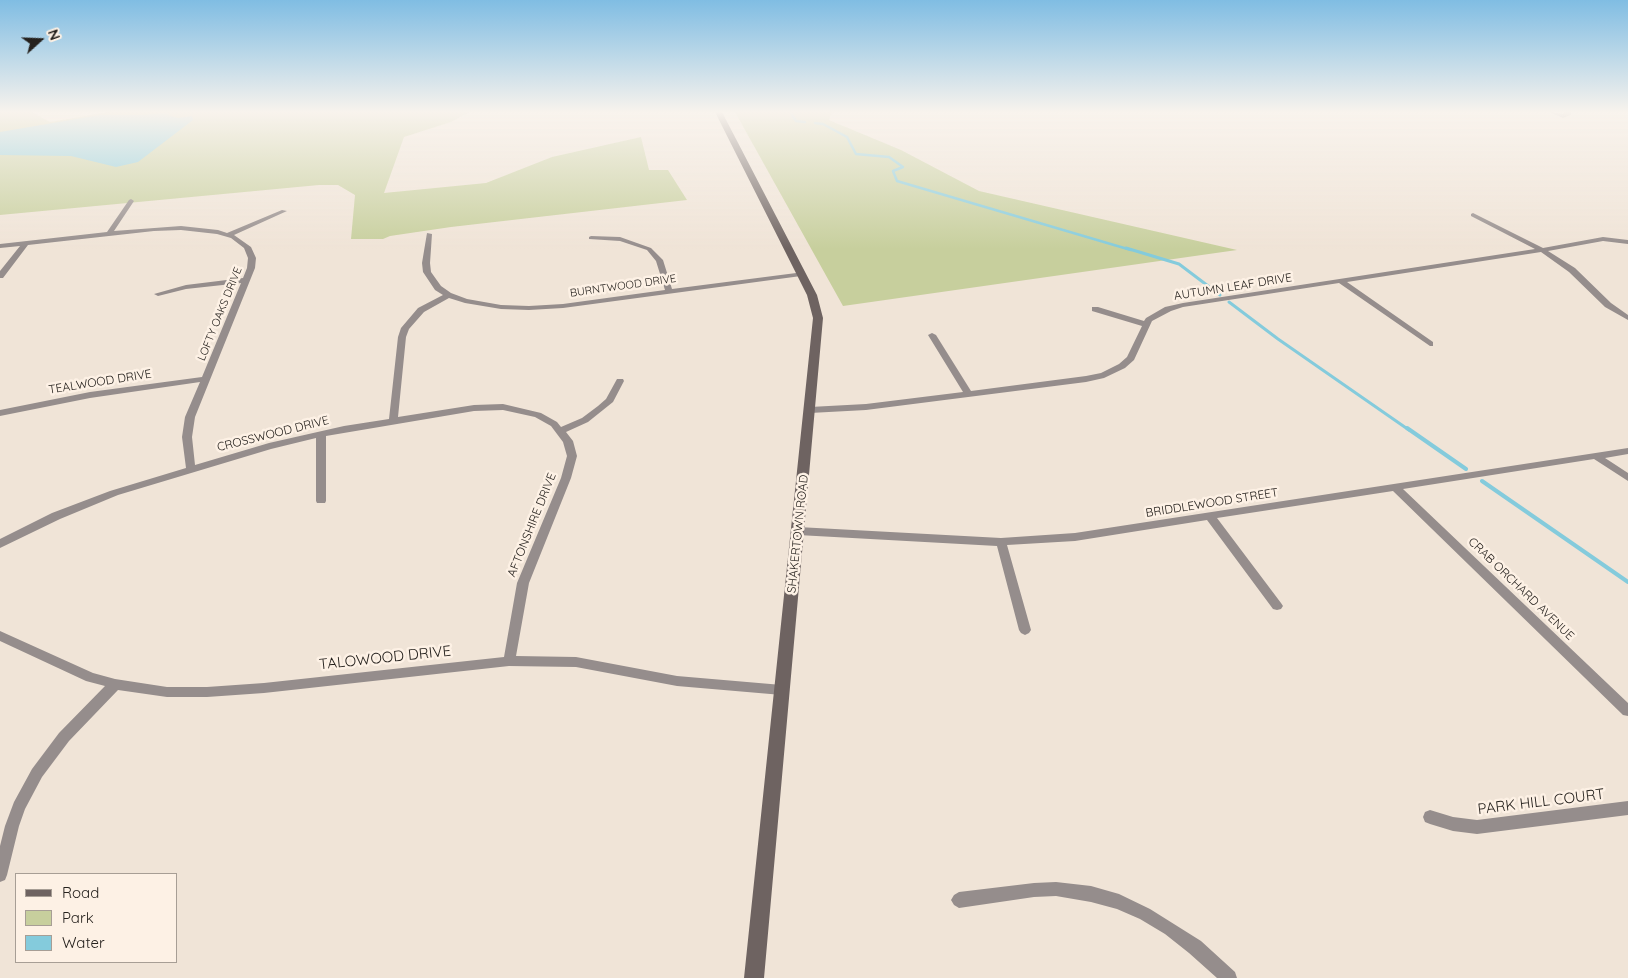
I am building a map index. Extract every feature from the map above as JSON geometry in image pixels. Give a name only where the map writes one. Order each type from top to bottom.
[{"type":"street","name":"SHAKERTOWN ROAD","points":[[741,158],[815,300],[818,318],[754,978]]},
{"type":"street","points":[[109,234],[131,201]]},
{"type":"street","points":[[228,235],[284,211]]},
{"type":"street","points":[[1473,215],[1542,250],[1572,270],[1608,305],[1628,318]]},
{"type":"street","name":"LOFTY OAKS DRIVE","points":[[0,246],[181,228],[207,230],[228,235],[243,243],[252,255],[252,263],[188,426],[188,454],[191,469]]},
{"type":"street","points":[[393,420],[404,328],[421,310],[448,295],[438,288],[427,272],[429,234]]},
{"type":"street","points":[[591,238],[620,239],[649,250],[659,260],[669,291]]},
{"type":"street","name":"AUTUMN LEAF DRIVE","points":[[1145,324],[1154,316],[1168,309],[1183,305],[1542,250],[1586,241],[1628,242]]},
{"type":"street","points":[[0,276],[26,243]]},
{"type":"street","name":"BURNTWOOD DRIVE","points":[[448,295],[489,306],[529,308],[563,306],[801,274]]},
{"type":"street","points":[[158,294],[186,287],[246,280]]},
{"type":"street","points":[[1340,281],[1430,344]]},
{"type":"street","points":[[810,410],[866,407],[1086,379],[1104,375],[1122,366],[1131,358],[1145,324],[1095,309]]},
{"type":"street","points":[[932,335],[969,394]]},
{"type":"street","name":"TEALWOOD DRIVE","points":[[0,413],[90,394],[205,379]]},
{"type":"street","points":[[560,431],[585,420],[602,408],[610,400],[620,381]]},
{"type":"street","name":"CROSSWOOD DRIVE","points":[[0,544],[95,500],[191,469],[321,434],[393,420],[474,408],[502,408],[538,415],[554,424],[560,431]]},
{"type":"street","name":"AFTONSHIRE DRIVE","points":[[508,661],[523,583],[566,478],[572,456],[568,441],[560,431]]},
{"type":"street","points":[[321,434],[321,501]]},
{"type":"street","name":"BRIDDLEWOOD STREET","points":[[798,531],[1001,542],[1075,537],[1628,451]]},
{"type":"street","points":[[1596,456],[1628,478]]},
{"type":"street","name":"CRAB ORCHARD AVENUE","points":[[1395,487],[1628,711]]},
{"type":"street","points":[[1210,516],[1277,606]]},
{"type":"street","points":[[1001,542],[1025,630]]},
{"type":"street","name":"TALOWOOD DRIVE","points":[[0,636],[69,669],[115,684],[166,692],[207,692],[264,688],[508,661],[576,662],[677,680],[782,690]]},
{"type":"street","points":[[0,875],[12,826],[19,807],[37,773],[64,737],[115,684]]},
{"type":"street","name":"PARK HILL COURT","points":[[1430,817],[1453,824],[1477,827],[1628,808]]},
{"type":"street","points":[[959,900],[1056,889],[1091,894],[1119,902],[1145,914],[1170,929],[1195,947],[1229,978]]},
{"type":"green space","points":[[0,158],[397,158],[384,193],[486,183],[550,158],[646,158],[649,170],[668,170],[687,200],[451,227],[390,236],[383,239],[351,239],[355,195],[338,185],[319,185],[0,215]]},
{"type":"green space","points":[[760,158],[916,158],[979,191],[1237,250],[843,306]]},
{"type":"water","points":[[78,158],[144,158],[138,162],[116,167]]},
{"type":"waterway","points":[[890,158],[903,167],[893,171],[897,181],[1131,250]]},
{"type":"waterway","points":[[1126,248],[1179,264],[1220,295]]},
{"type":"waterway","points":[[1229,302],[1278,339],[1409,430]]},
{"type":"waterway","points":[[1407,428],[1466,469]]},
{"type":"waterway","points":[[1482,481],[1628,582]]}]
